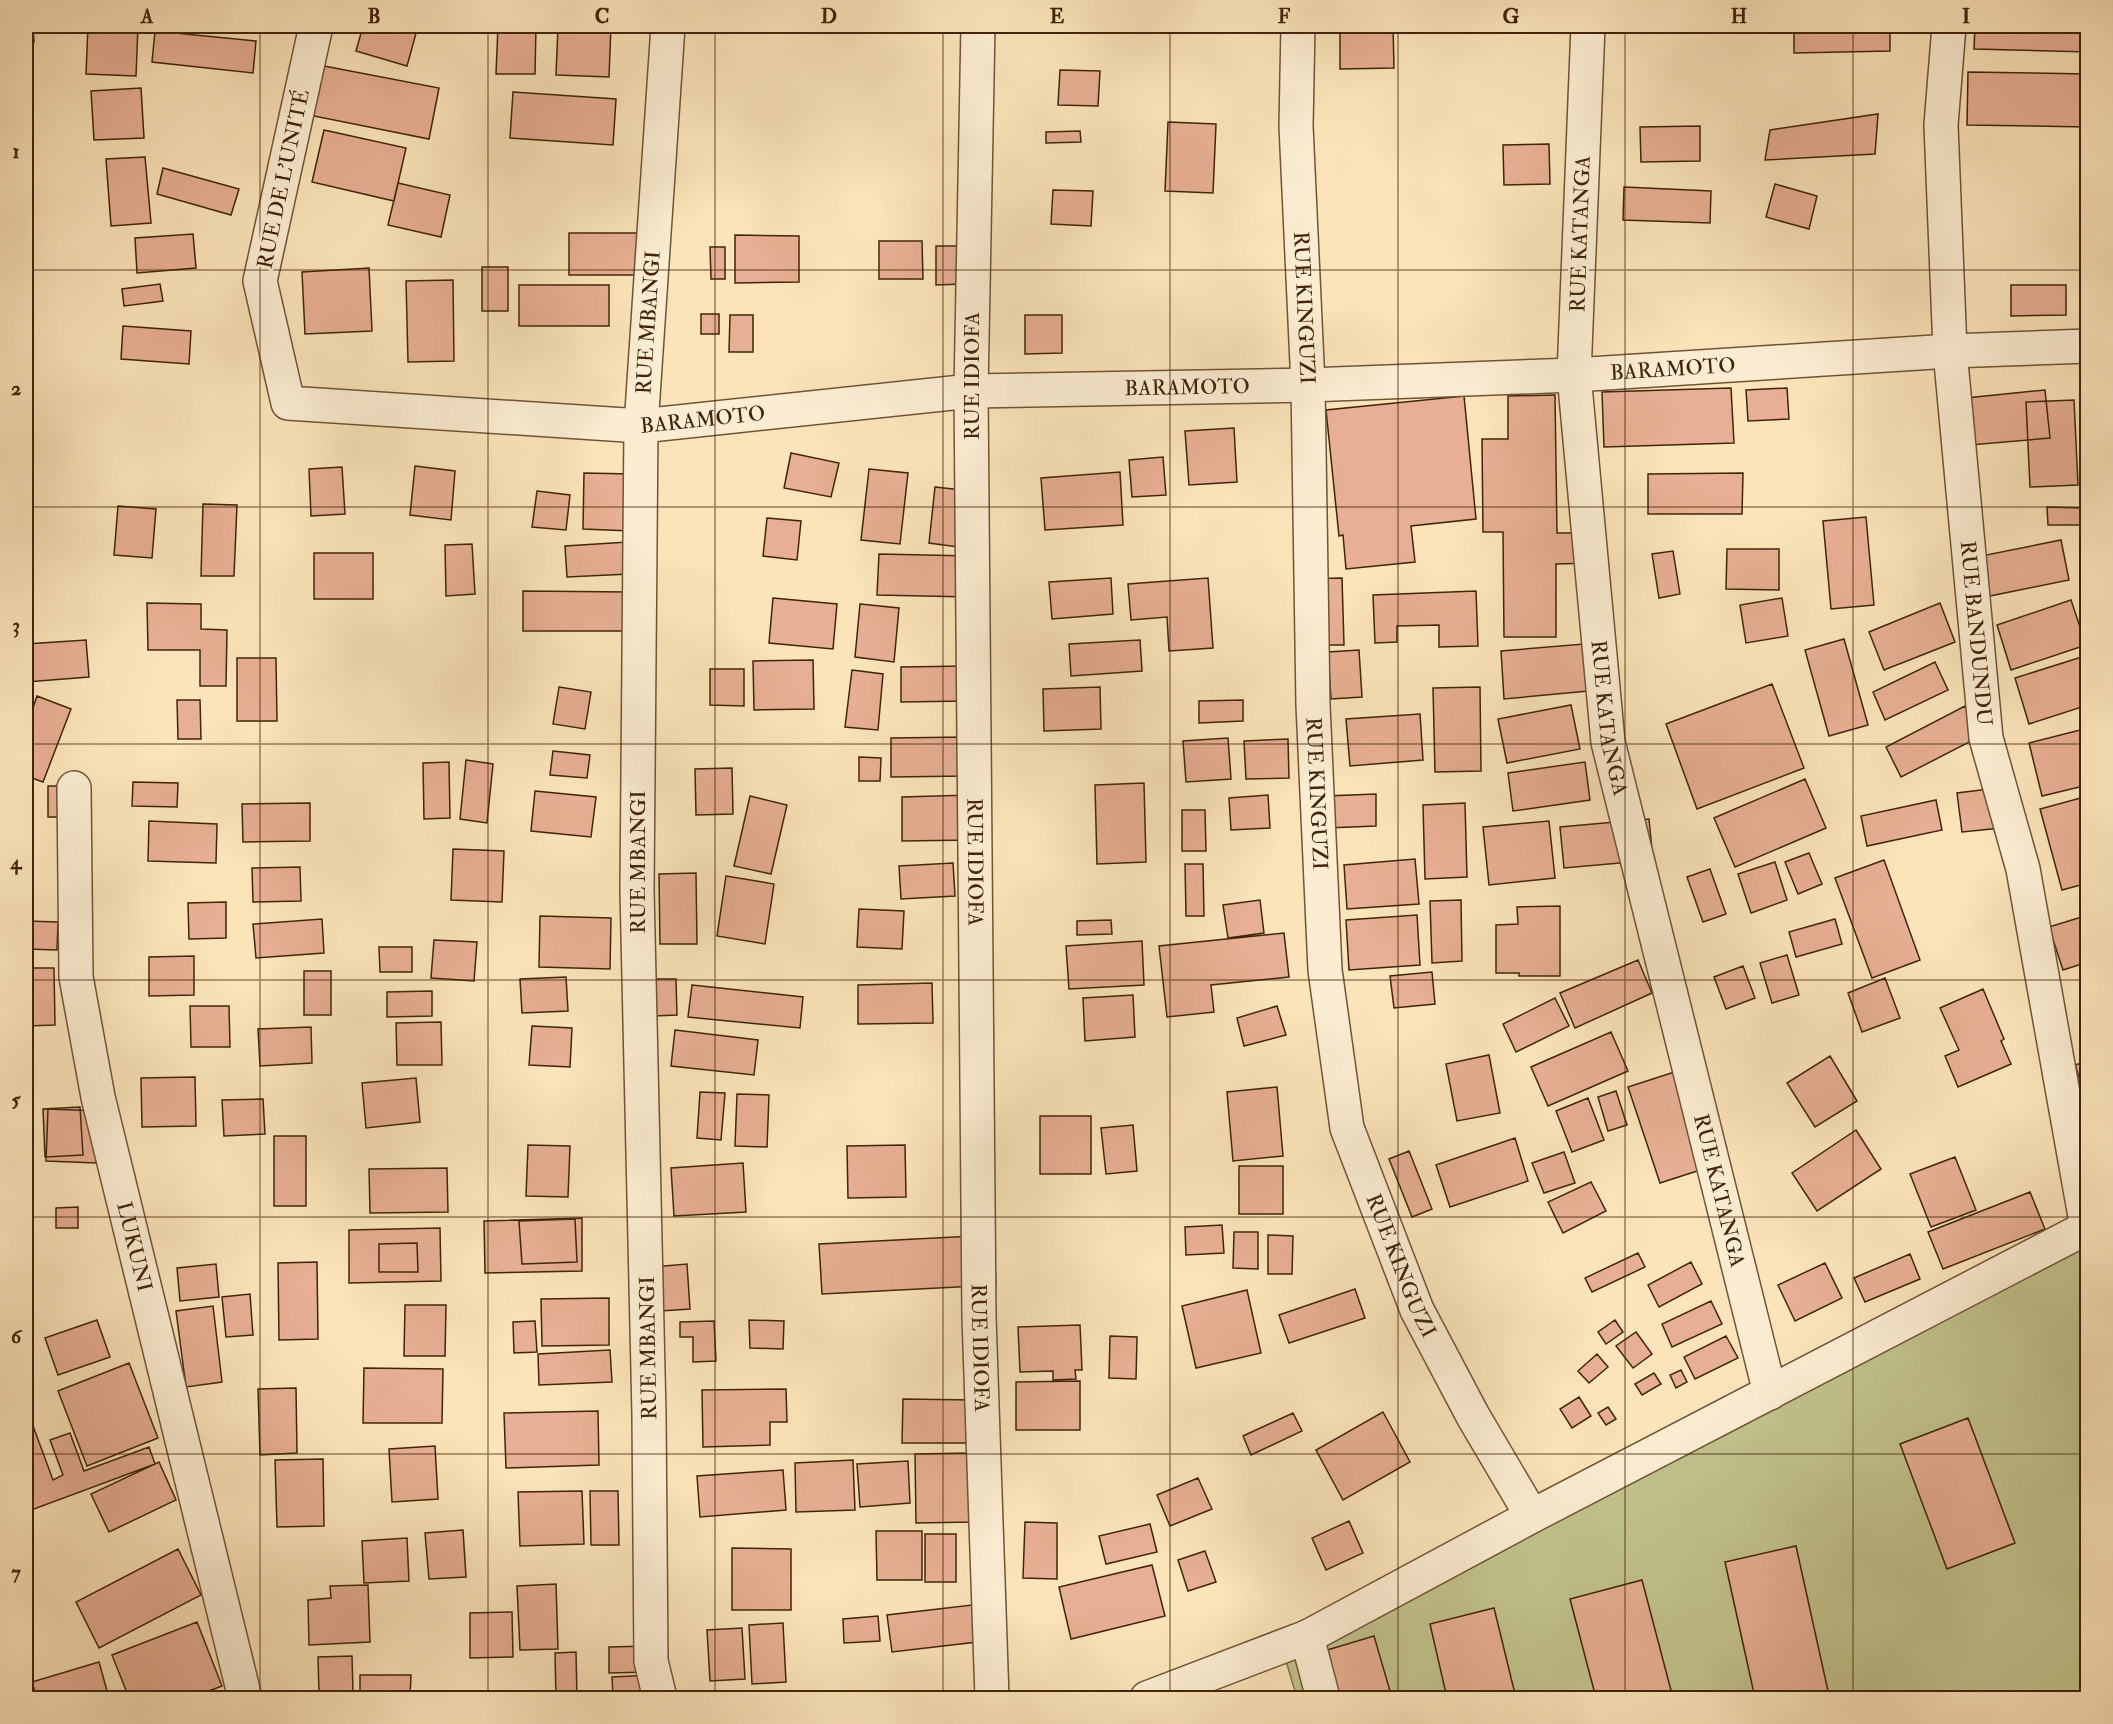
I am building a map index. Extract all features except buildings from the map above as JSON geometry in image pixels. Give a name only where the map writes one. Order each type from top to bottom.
[{"type":"street","name":"RUE DE L'UNITÉ","points":[[288,403],[261,281],[316,26]]},
{"type":"street","name":"RUE MBANGI","points":[[660,1698],[651,1661],[649,1415],[638,902],[641,426],[668,26]]},
{"type":"street","name":"RUE IDIOFA","points":[[978,26],[971,391],[979,1317],[992,1698]]},
{"type":"street","name":"RUE KINGUZI","points":[[1299,26],[1296,126],[1308,385],[1314,705],[1325,970],[1347,1128],[1417,1310],[1473,1416],[1532,1516]]},
{"type":"street","name":"RUE KATANGA","points":[[1588,26],[1575,375],[1608,742],[1770,1393]]},
{"type":"street","name":"RUE BANDUNDU","points":[[1949,26],[1941,125],[1950,351],[1986,738],[2023,869],[2087,1229]]},
{"type":"street","name":"BARAMOTO","points":[[288,403],[641,426],[971,391],[1308,385],[1575,375],[1950,351],[2088,346]]},
{"type":"street","name":"LUKUNI","points":[[74,788],[76,977],[98,1097],[245,1698]]},
{"type":"street","points":[[1147,1698],[1307,1637],[1532,1516],[2087,1229]]},
{"type":"street","points":[[1307,1637],[1323,1698]]},
{"type":"green space","points":[[2088,1233],[2088,1696],[2086,1698],[1297,1698],[1283,1651]]}]
